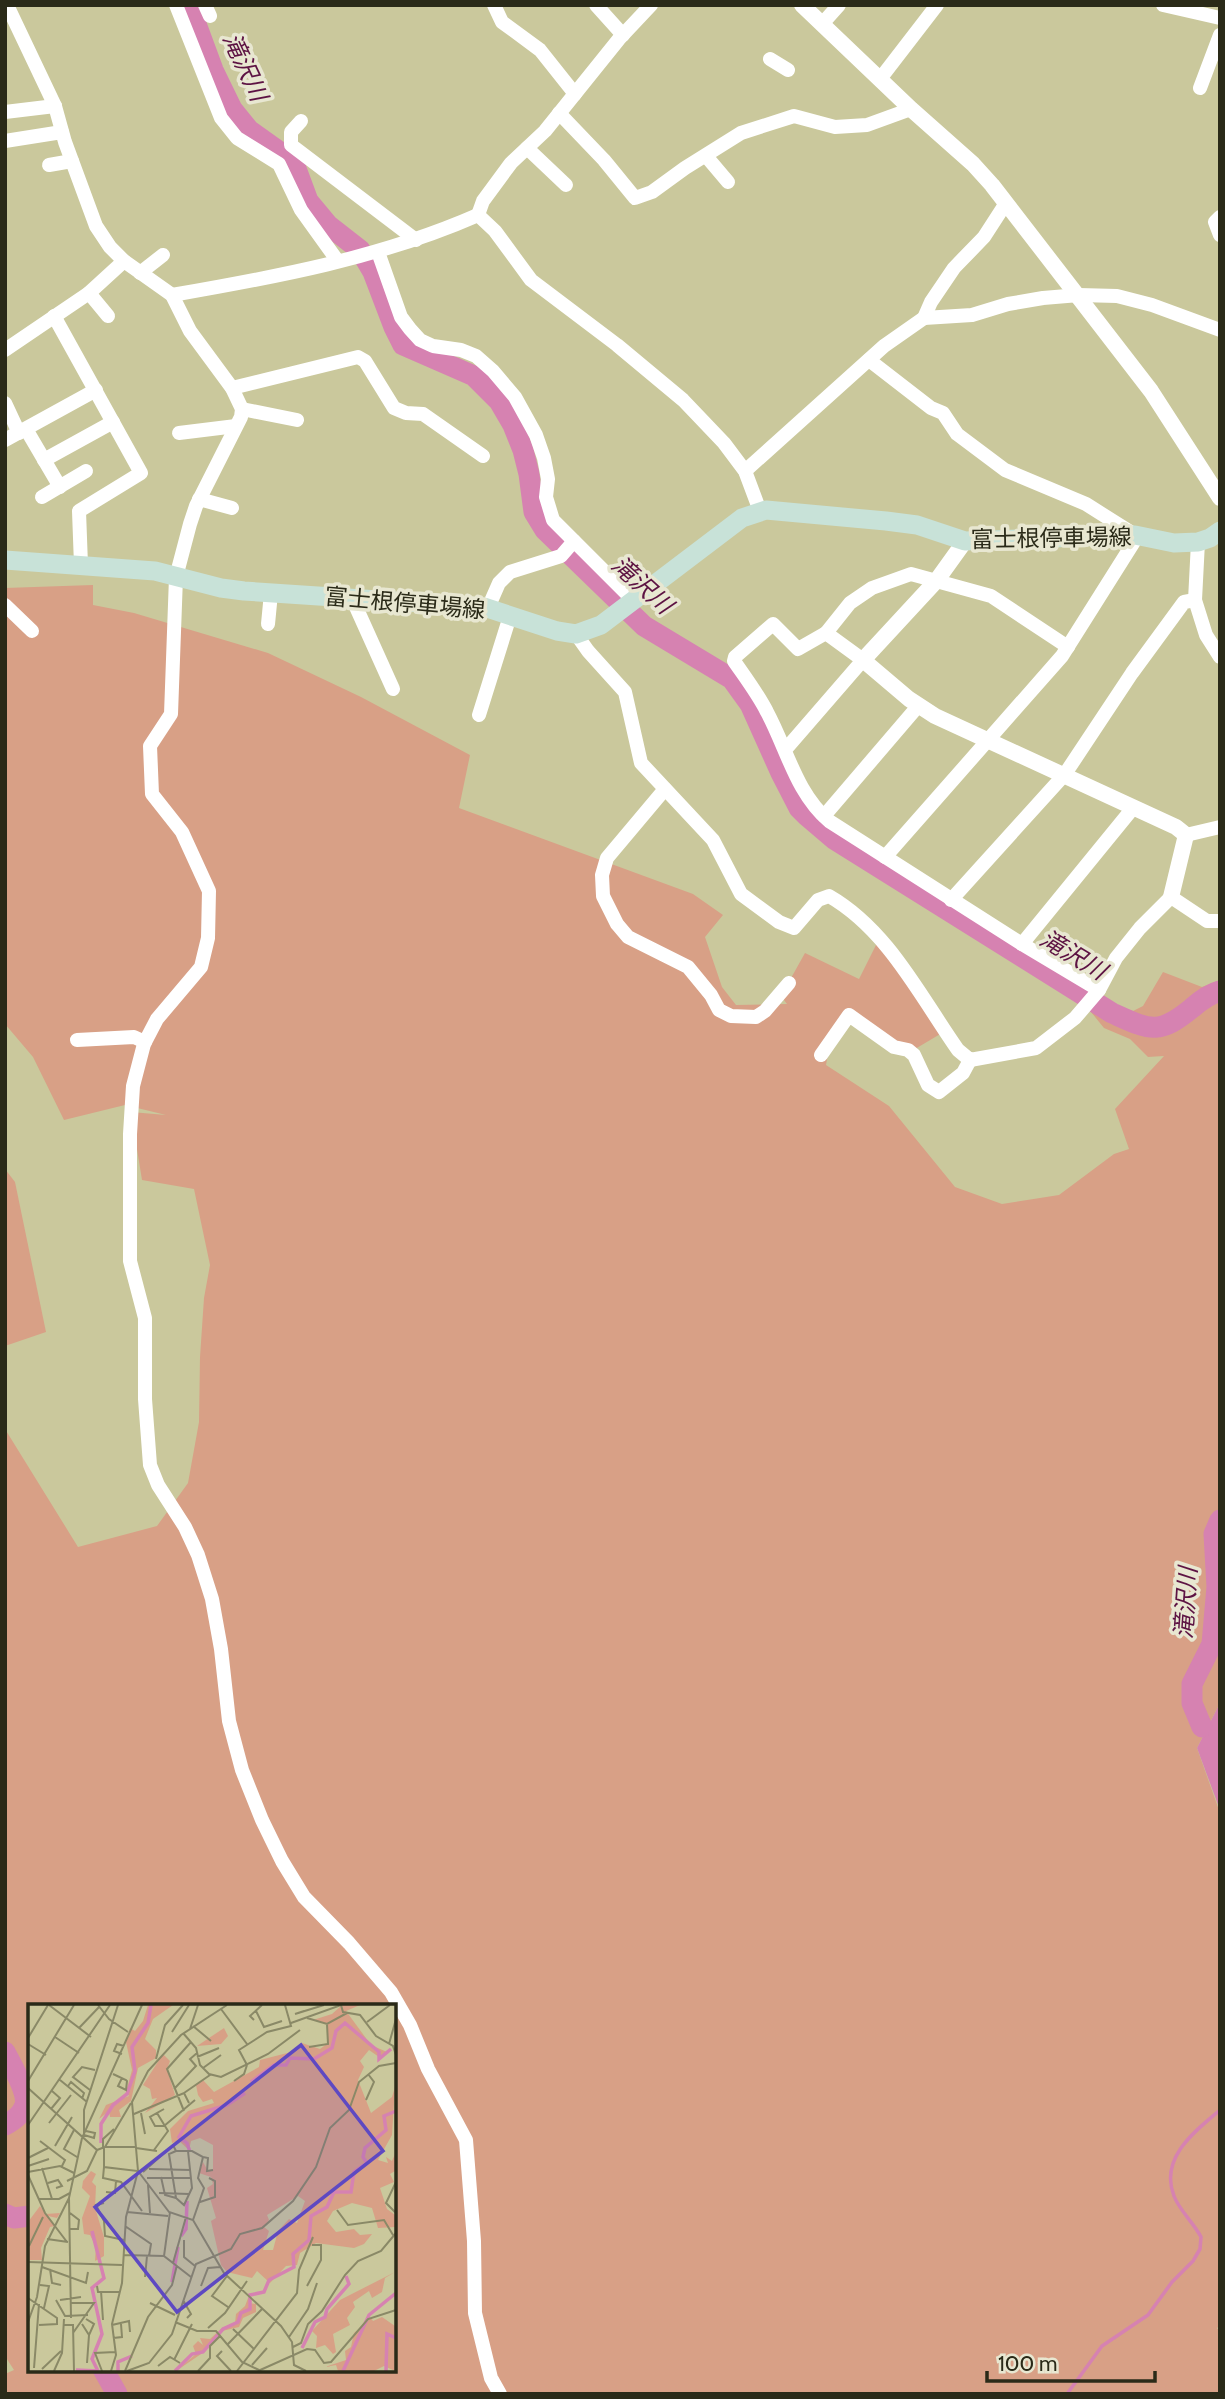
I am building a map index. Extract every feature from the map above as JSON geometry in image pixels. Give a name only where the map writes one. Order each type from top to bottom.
[{"type":"main road","name":"富士根停車場線","points":[[760,511],[799,512],[907,523],[965,541],[1136,536],[1174,543],[1198,542],[1220,531]]},
{"type":"main road","points":[[576,634],[601,625],[742,518],[760,511]]},
{"type":"main road","name":"富士根停車場線","points":[[5,560],[135,569],[221,588],[271,593],[470,605],[488,608],[557,631],[576,634]]},
{"type":"street","points":[[7,5],[55,106],[96,226],[110,247],[124,261],[172,295],[190,331],[232,388],[242,409],[190,524],[176,577],[171,714],[150,746],[152,794],[182,832],[209,891],[208,939],[201,967],[157,1019],[145,1042],[133,1086],[130,1134],[130,1261],[145,1318],[145,1399],[150,1465],[158,1485],[185,1527],[202,1566],[212,1598],[221,1648],[229,1721],[242,1770],[262,1820],[304,1898],[349,1943],[391,1992],[466,2140],[474,2241],[475,2313],[491,2378],[500,2394]]},
{"type":"street","points":[[176,5],[220,118],[237,138],[279,164],[301,210],[343,260]]},
{"type":"street","points":[[494,5],[502,22],[540,50],[575,93]]},
{"type":"street","points":[[596,5],[623,35]]},
{"type":"street","points":[[172,295],[290,274],[375,252],[416,240],[478,215],[483,201],[511,163],[545,131],[623,35],[651,5]]},
{"type":"street","points":[[802,5],[973,164],[1079,295],[1151,391],[1220,498]]},
{"type":"street","points":[[821,24],[839,5]]},
{"type":"street","points":[[880,79],[937,5]]},
{"type":"street","points":[[1163,5],[1220,18]]},
{"type":"street","points":[[1200,88],[1220,34]]},
{"type":"street","points":[[769,59],[788,70]]},
{"type":"street","points":[[5,112],[55,106]]},
{"type":"street","points":[[559,113],[604,160],[635,198],[652,192],[685,167],[741,133],[794,116],[835,127],[867,125],[911,109]]},
{"type":"street","points":[[301,121],[291,132],[291,145],[416,240]]},
{"type":"street","points":[[5,141],[62,132]]},
{"type":"street","points":[[527,148],[566,185]]},
{"type":"street","points":[[706,156],[728,182]]},
{"type":"street","points":[[49,165],[72,161]]},
{"type":"street","points":[[746,471],[869,360],[924,318],[931,302],[954,268],[984,237],[1006,203]]},
{"type":"street","points":[[478,215],[495,231],[531,280],[617,345],[683,400],[724,443],[746,471],[760,511]]},
{"type":"street","points":[[1220,217],[1215,222],[1220,235]]},
{"type":"street","points":[[375,252],[401,317],[420,340],[433,346],[476,356],[515,397],[536,435],[544,458],[548,479],[546,497],[553,520],[634,601]]},
{"type":"street","points":[[140,273],[163,255]]},
{"type":"street","points":[[5,350],[89,293],[124,261]]},
{"type":"street","points":[[89,293],[108,316]]},
{"type":"street","points":[[924,318],[972,315],[1008,304],[1043,298],[1117,296],[1152,305],[1220,330]]},
{"type":"street","points":[[54,316],[141,473],[79,511],[81,565]]},
{"type":"street","points":[[232,388],[358,357],[366,361],[394,408],[406,413],[423,414],[483,456]]},
{"type":"street","points":[[869,360],[931,408],[943,413],[957,434],[1005,470],[1086,504],[1136,536],[1068,647],[885,857]]},
{"type":"street","points":[[5,440],[96,390]]},
{"type":"street","points":[[5,403],[60,487]]},
{"type":"street","points":[[242,409],[297,420]]},
{"type":"street","points":[[44,460],[113,422]]},
{"type":"street","points":[[179,433],[236,426]]},
{"type":"street","points":[[42,497],[86,471]]},
{"type":"street","points":[[199,499],[232,508]]},
{"type":"street","points":[[488,608],[499,583],[510,572],[561,556],[574,541]]},
{"type":"street","points":[[785,750],[937,580],[965,541]]},
{"type":"street","points":[[1198,542],[1195,600],[1206,635],[1220,657]]},
{"type":"street","points":[[1068,647],[991,596],[911,574],[872,588],[850,603],[827,632],[798,649],[773,624],[734,657],[734,661],[766,710],[801,787],[815,809],[1096,993]]},
{"type":"street","points":[[268,624],[271,593]]},
{"type":"street","points":[[352,598],[393,689]]},
{"type":"street","points":[[951,900],[1065,774],[1132,673],[1184,602],[1195,600]]},
{"type":"street","points":[[5,605],[32,631]]},
{"type":"street","points":[[479,715],[510,616]]},
{"type":"street","points":[[827,632],[935,716],[1065,774],[1176,827],[1186,835]]},
{"type":"street","points":[[576,634],[625,692],[640,763],[713,840],[741,894],[779,922],[794,928],[818,900],[829,896],[847,906],[881,938],[958,1050],[970,1060]]},
{"type":"street","points":[[824,816],[919,705]]},
{"type":"street","points":[[665,789],[607,858],[602,875],[603,895],[617,924],[628,937],[688,967],[719,1010],[731,1016],[756,1017],[765,1011],[789,983]]},
{"type":"street","points":[[1022,944],[1133,808]]},
{"type":"street","points":[[1186,835],[1220,827]]},
{"type":"street","points":[[970,1060],[1036,1048],[1076,1018],[1096,993],[1116,958],[1140,928],[1171,897],[1186,835]]},
{"type":"street","points":[[1171,897],[1207,920],[1220,921]]},
{"type":"street","points":[[821,1055],[849,1015],[894,1047],[908,1050],[914,1055],[928,1085],[939,1092],[963,1073],[970,1060]]},
{"type":"street","points":[[77,1040],[134,1038],[145,1042]]},
{"type":"shaded area","points":[[93,585],[93,605],[134,613],[268,653],[361,697],[470,755],[459,808],[693,894],[723,915],[705,937],[722,987],[736,1005],[787,1004],[781,996],[805,953],[859,979],[879,939],[942,1033],[915,1049],[901,1047],[853,1018],[833,1026],[826,1065],[889,1106],[955,1187],[1002,1204],[1059,1195],[1114,1154],[1129,1149],[1115,1109],[1164,1056],[1148,1057],[1130,1039],[1104,1028],[1091,1012],[1098,1001],[1133,1011],[1143,1006],[1163,972],[1202,987],[1220,980],[1220,1703],[1197,1748],[1220,1813],[1220,2322],[1217,2329],[1220,2329],[1220,2394],[5,2394],[5,2374],[14,2370],[5,2356],[5,1429],[78,1547],[157,1526],[188,1483],[199,1422],[204,1298],[210,1265],[194,1189],[142,1180],[131,1112],[166,1115],[125,1105],[64,1120],[33,1057],[5,1024],[5,588]]},
{"type":"shaded area","points":[[5,1169],[15,1182],[46,1332],[5,1346]]},
{"type":"shaded area","points":[[1220,1703],[1220,1810],[1197,1748]]},
{"type":"waterway","name":"滝沢川","points":[[189,5],[213,70],[232,109],[249,130],[295,166],[308,201],[328,225],[360,250],[373,272],[403,345],[474,376],[499,401],[523,450],[534,512],[545,530],[644,626],[732,679],[750,704],[781,773],[799,808],[807,816],[834,839],[1125,1019],[1145,1026],[1162,1026],[1220,991]]},
{"type":"waterway","name":"滝沢川","points":[[1202,1727],[1192,1703],[1192,1684],[1212,1644],[1217,1587],[1214,1534],[1220,1520]]},
{"type":"waterway","points":[[5,2052],[25,2100],[19,2114],[5,2125]]},
{"type":"waterway","points":[[1067,2394],[1102,2346],[1148,2315],[1200,2249],[1201,2237],[1174,2196],[1171,2169],[1175,2158],[1191,2136],[1220,2110]]},
{"type":"waterway","points":[[5,2214],[14,2218],[28,2216]]},
{"type":"waterway","points":[[104,2371],[117,2394]]}]
